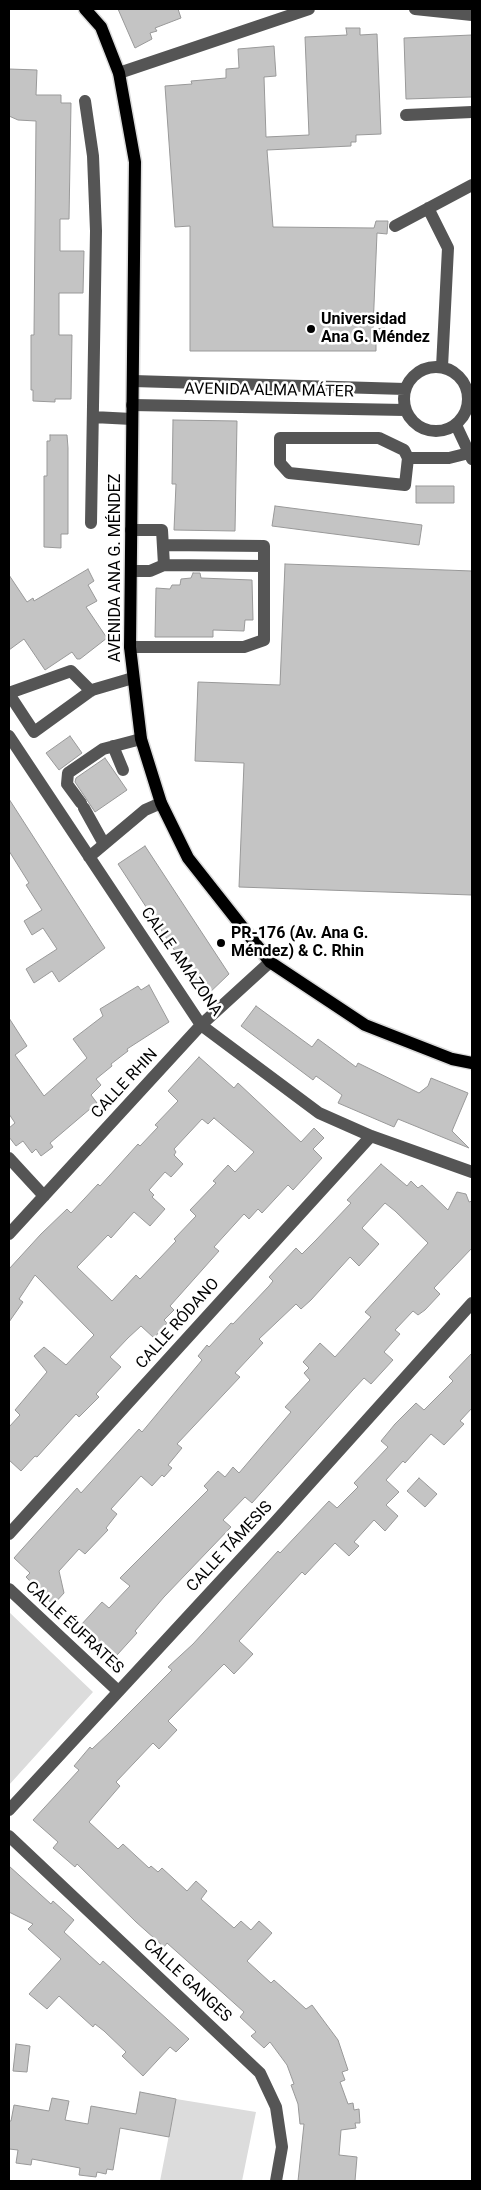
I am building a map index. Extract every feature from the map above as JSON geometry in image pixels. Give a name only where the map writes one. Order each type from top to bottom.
[{"type":"main road","name":"AVENIDA ANA G. MÉNDEZ","points":[[86,9],[101,27],[119,73],[135,162],[130,647],[141,739],[161,802],[188,858],[270,962],[365,1025],[452,1059],[472,1063]]},
{"type":"main road","points":[[98,9],[101,27]]},
{"type":"street","points":[[119,73],[309,9]]},
{"type":"street","points":[[415,9],[472,16]]},
{"type":"street","points":[[85,101],[93,156],[96,231],[91,523]]},
{"type":"street","points":[[406,115],[472,112]]},
{"type":"street","points":[[395,226],[472,185]]},
{"type":"street","points":[[428,208],[448,248],[442,367]]},
{"type":"street","points":[[431,367],[442,367],[460,377],[466,387],[468,408],[456,425],[446,430],[425,430],[415,425],[405,410],[403,396],[412,376],[421,370],[431,367]]},
{"type":"street","name":"AVENIDA ALMA MÁTER","points":[[133,381],[405,389]]},
{"type":"street","name":"AVENIDA ALMA MÁTER","points":[[132,405],[405,410]]},
{"type":"street","points":[[93,418],[132,419]]},
{"type":"street","points":[[408,458],[471,456],[456,425]]},
{"type":"street","points":[[280,438],[379,438],[404,450],[408,458],[405,485],[289,473],[280,463],[280,438]]},
{"type":"street","points":[[131,530],[162,530],[164,565]]},
{"type":"street","points":[[130,647],[244,647],[264,640],[264,546],[164,545]]},
{"type":"street","points":[[131,571],[150,571],[164,565],[264,566]]},
{"type":"street","points":[[91,691],[71,671],[9,694],[34,732],[91,691],[133,678]]},
{"type":"street","name":"CALLE AMAZONA","points":[[9,736],[201,1024],[319,1113],[371,1136],[472,1172]]},
{"type":"street","points":[[104,844],[68,784],[68,773],[102,749],[141,739]]},
{"type":"street","points":[[113,746],[124,770]]},
{"type":"street","points":[[89,857],[145,810],[161,802]]},
{"type":"street","name":"CALLE RHIN","points":[[9,1234],[201,1024],[270,962]]},
{"type":"street","name":"CALLE RÓDANO","points":[[9,1534],[371,1136]]},
{"type":"street","points":[[9,1158],[44,1196]]},
{"type":"street","name":"CALLE TÁMESIS","points":[[9,1810],[472,1303]]},
{"type":"street","name":"CALLE ÉUFRATES","points":[[9,1589],[118,1691]]},
{"type":"street","name":"CALLE GANGES","points":[[9,1836],[260,2073],[276,2106],[282,2147],[276,2181]]},
{"type":"shaded area","points":[[9,1612],[93,1692],[9,1785]]},
{"type":"shaded area","points":[[176,2099],[256,2112],[242,2181],[160,2181]]},
{"type":"building","points":[[118,9],[178,9],[181,18],[155,28],[157,31],[150,33],[152,39],[135,48]]},
{"type":"building","points":[[346,28],[360,28],[360,35],[377,34],[381,134],[356,135],[356,142],[351,142],[351,146],[267,150],[273,227],[374,228],[376,221],[388,221],[387,234],[377,233],[373,329],[385,328],[385,343],[376,342],[376,351],[190,351],[190,226],[175,227],[165,86],[192,84],[191,81],[226,78],[226,69],[239,68],[238,49],[274,46],[276,76],[264,77],[266,137],[309,135],[305,37],[347,35]]},
{"type":"building","points":[[472,35],[472,97],[406,99],[404,38]]},
{"type":"building","points":[[9,69],[37,70],[36,95],[61,95],[61,103],[71,103],[69,219],[60,219],[60,251],[84,251],[83,293],[59,293],[59,335],[72,335],[71,399],[55,399],[55,402],[33,401],[33,390],[31,390],[31,335],[34,335],[36,121],[18,120],[9,116]]},
{"type":"building","points":[[173,420],[237,421],[235,531],[174,530],[176,484],[172,484]]},
{"type":"building","points":[[50,435],[67,435],[68,534],[61,534],[61,548],[44,547],[44,476],[47,476],[47,441],[50,441]]},
{"type":"building","points":[[416,486],[454,486],[454,503],[416,503]]},
{"type":"building","points":[[275,506],[422,525],[419,545],[272,526]]},
{"type":"building","points":[[285,564],[472,571],[472,895],[239,887],[244,763],[195,761],[198,682],[280,685]]},
{"type":"building","points":[[88,569],[94,581],[88,585],[97,601],[86,607],[107,638],[80,659],[77,659],[72,652],[45,670],[24,639],[9,650],[9,575],[27,602],[33,598],[34,601]]},
{"type":"building","points":[[193,573],[200,573],[201,578],[252,580],[253,620],[245,620],[244,631],[213,630],[213,637],[155,637],[156,588],[170,589],[172,585],[180,585],[181,579],[191,578]]},
{"type":"building","points":[[70,736],[82,753],[59,770],[46,753]]},
{"type":"building","points":[[105,758],[127,790],[95,812],[75,782],[76,778]]},
{"type":"building","points":[[9,799],[105,948],[59,982],[52,971],[34,983],[26,969],[57,949],[43,928],[32,935],[24,921],[42,910],[26,885],[29,883],[9,851]]},
{"type":"building","points":[[145,846],[229,974],[205,997],[118,864]]},
{"type":"building","points":[[149,985],[169,1022],[127,1049],[128,1051],[96,1079],[101,1085],[91,1095],[97,1103],[50,1143],[53,1147],[41,1156],[36,1149],[32,1153],[23,1141],[16,1146],[9,1137],[9,1128],[15,1123],[9,1114],[9,1018],[27,1046],[15,1055],[44,1096],[87,1058],[73,1039],[103,1016],[100,1009],[138,986],[141,990]]},
{"type":"building","points":[[256,1006],[312,1047],[318,1039],[356,1067],[358,1063],[419,1093],[428,1086],[431,1078],[468,1093],[452,1131],[469,1148],[398,1119],[394,1127],[338,1103],[342,1095],[316,1076],[313,1080],[241,1026]]},
{"type":"building","points":[[199,1057],[234,1088],[238,1083],[301,1142],[314,1128],[324,1138],[313,1149],[322,1158],[293,1190],[288,1185],[262,1213],[258,1209],[249,1219],[244,1214],[214,1247],[219,1251],[170,1306],[174,1310],[164,1320],[167,1323],[154,1338],[141,1326],[128,1338],[110,1357],[121,1367],[96,1394],[99,1397],[79,1417],[76,1414],[37,1457],[35,1456],[21,1471],[9,1460],[9,1427],[20,1415],[15,1410],[47,1372],[34,1356],[44,1347],[66,1365],[94,1335],[35,1275],[19,1299],[23,1302],[9,1322],[9,1269],[67,1209],[71,1213],[98,1184],[100,1186],[138,1144],[140,1146],[158,1127],[155,1125],[178,1101],[168,1091]],"holes":[[[214,1118],[254,1152],[235,1172],[228,1165],[213,1181],[216,1183],[190,1210],[196,1216],[174,1239],[176,1241],[140,1279],[136,1275],[112,1301],[77,1267],[108,1235],[111,1238],[134,1212],[150,1226],[165,1209],[152,1197],[154,1195],[149,1190],[165,1172],[171,1177],[183,1164],[174,1155],[176,1152],[174,1149],[202,1119],[208,1124]]]},
{"type":"building","points":[[381,1164],[407,1186],[411,1181],[418,1188],[422,1185],[448,1210],[457,1192],[466,1194],[469,1202],[472,1201],[472,1248],[434,1288],[440,1294],[425,1310],[418,1315],[413,1311],[395,1330],[400,1334],[384,1352],[393,1360],[371,1384],[364,1378],[252,1503],[245,1497],[223,1520],[231,1527],[164,1597],[135,1631],[137,1633],[117,1655],[114,1653],[112,1655],[80,1626],[102,1602],[109,1608],[130,1586],[120,1578],[208,1490],[204,1486],[218,1471],[225,1477],[233,1467],[239,1473],[291,1412],[285,1407],[310,1380],[304,1373],[309,1368],[303,1362],[320,1343],[335,1357],[371,1317],[365,1312],[428,1243],[385,1203],[362,1228],[379,1244],[359,1266],[350,1257],[311,1300],[301,1309],[296,1304],[259,1339],[263,1343],[235,1373],[240,1377],[177,1444],[182,1448],[168,1465],[172,1468],[152,1486],[141,1476],[111,1509],[117,1514],[106,1528],[108,1530],[85,1554],[79,1549],[59,1571],[64,1593],[53,1605],[26,1577],[30,1573],[14,1558],[77,1488],[81,1493],[139,1429],[142,1432],[202,1360],[198,1356],[207,1345],[209,1347],[269,1286],[273,1281],[269,1277],[296,1248],[302,1254],[316,1240],[351,1203],[347,1200]]},
{"type":"building","points":[[472,1353],[472,1408],[460,1421],[464,1424],[444,1445],[431,1434],[405,1463],[403,1461],[386,1480],[399,1492],[386,1505],[398,1516],[385,1531],[374,1520],[354,1542],[359,1546],[349,1556],[335,1543],[305,1575],[302,1572],[239,1641],[253,1654],[234,1674],[224,1664],[168,1721],[177,1730],[159,1749],[153,1743],[116,1782],[120,1786],[89,1822],[118,1849],[123,1844],[149,1868],[151,1866],[158,1872],[162,1868],[187,1891],[196,1881],[207,1891],[201,1899],[234,1928],[241,1921],[251,1930],[259,1921],[272,1933],[247,1961],[271,1983],[274,1980],[306,2009],[312,2005],[338,2040],[348,2070],[342,2072],[345,2080],[340,2082],[348,2104],[353,2103],[354,2110],[359,2109],[360,2123],[355,2123],[356,2128],[341,2130],[339,2155],[357,2157],[355,2181],[298,2181],[304,2124],[300,2124],[298,2104],[291,2085],[294,2084],[287,2065],[270,2042],[264,2048],[251,2036],[256,2032],[240,2017],[244,2012],[167,1943],[164,1947],[77,1864],[75,1867],[53,1848],[58,1842],[33,1820],[79,1770],[74,1766],[90,1747],[92,1749],[172,1670],[168,1667],[193,1644],[278,1551],[280,1553],[329,1501],[337,1508],[358,1487],[354,1483],[388,1447],[381,1441],[395,1424],[416,1403],[424,1410],[453,1381],[449,1377]]},
{"type":"building","points":[[419,1478],[437,1494],[425,1507],[407,1491]]},
{"type":"building","points":[[9,1866],[51,1904],[53,1901],[74,1920],[64,1932],[100,1965],[103,1961],[189,2039],[176,2052],[170,2047],[143,2076],[122,2056],[126,2052],[104,2031],[95,2024],[93,2027],[59,1996],[47,2009],[29,1994],[61,1959],[28,1929],[33,1924],[9,1912]]},
{"type":"building","points":[[16,2044],[30,2046],[27,2072],[13,2071]]},
{"type":"building","points":[[140,2092],[176,2099],[169,2137],[120,2128],[113,2170],[107,2169],[106,2174],[97,2172],[96,2177],[79,2175],[80,2168],[32,2159],[31,2165],[16,2163],[18,2150],[9,2149],[9,2121],[11,2121],[14,2105],[49,2111],[52,2098],[69,2101],[65,2120],[88,2124],[91,2106],[136,2114]]},
{"type":"place","name":"Universidad Ana G. Méndez","points":[[311,329]]},
{"type":"place","name":"PR-176 (Av. Ana G. Méndez) & C. Rhin","points":[[221,943]]}]
